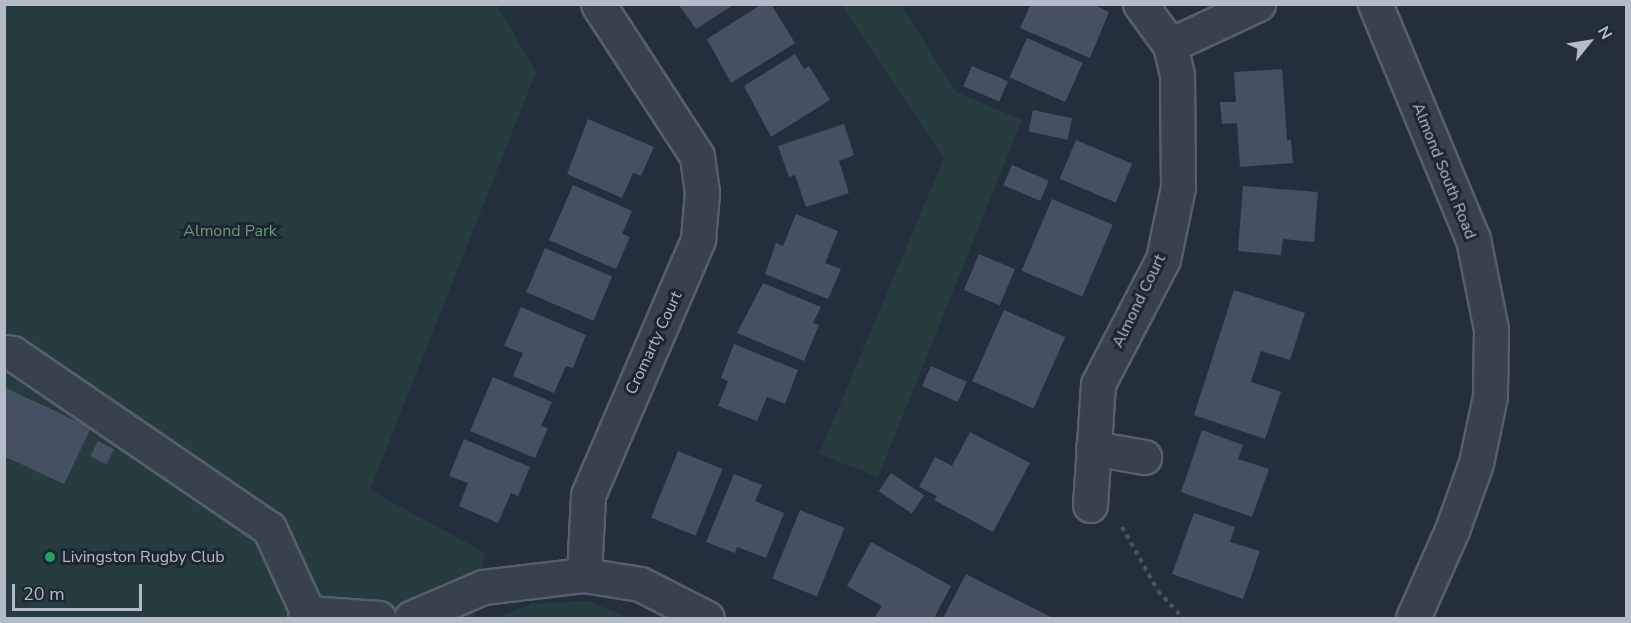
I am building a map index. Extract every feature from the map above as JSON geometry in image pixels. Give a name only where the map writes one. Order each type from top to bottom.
[{"type":"street","name":"Cromarty Court","points":[[584,574],[588,495],[605,450],[698,239],[702,192],[697,156],[598,4]]},
{"type":"street","name":"Almond Court","points":[[1090,505],[1098,384],[1163,259],[1178,187],[1178,75],[1170,45],[1140,4]]},
{"type":"street","points":[[1170,45],[1258,4]]},
{"type":"street","name":"Almond South Road","points":[[1375,4],[1473,239],[1491,329],[1490,396],[1476,463],[1452,530],[1413,618]]},
{"type":"street","points":[[4,352],[22,359],[269,528],[306,616],[379,618]]},
{"type":"street","points":[[1093,448],[1144,457]]},
{"type":"street","points":[[411,618],[483,587],[584,574],[640,584],[707,618]]},
{"type":"path","points":[[1090,505],[1117,518],[1158,591],[1183,618]]},
{"type":"green space","name":"Almond Park","points":[[4,5],[497,5],[536,72],[370,490],[485,553],[474,618],[5,618]]},
{"type":"green space","points":[[841,5],[901,5],[956,92],[1022,120],[878,477],[819,454],[944,158]]},
{"type":"green space","points":[[588,601],[630,618],[495,618],[532,604]]},
{"type":"building","points":[[678,4],[735,4],[696,29]]},
{"type":"building","points":[[762,4],[771,4],[795,43],[731,83],[707,39]]},
{"type":"building","points":[[1031,4],[1092,4],[1109,12],[1090,58],[1020,28]]},
{"type":"building","points":[[1027,38],[1083,63],[1065,102],[1010,77]]},
{"type":"building","points":[[795,54],[804,69],[809,66],[830,100],[771,137],[744,86]]},
{"type":"building","points":[[972,66],[1008,81],[999,101],[963,86]]},
{"type":"building","points":[[1282,69],[1287,140],[1291,140],[1293,163],[1240,167],[1237,123],[1222,124],[1220,102],[1236,102],[1234,72]]},
{"type":"building","points":[[1033,110],[1072,118],[1068,140],[1028,132]]},
{"type":"building","points":[[588,119],[654,147],[641,176],[633,173],[622,198],[567,174]]},
{"type":"building","points":[[844,124],[854,155],[839,161],[849,193],[806,207],[795,175],[789,177],[778,146]]},
{"type":"building","points":[[1076,140],[1132,164],[1116,202],[1060,179]]},
{"type":"building","points":[[1012,165],[1049,181],[1040,201],[1003,185]]},
{"type":"building","points":[[573,185],[632,211],[622,234],[630,237],[616,269],[549,240]]},
{"type":"building","points":[[1243,186],[1318,192],[1314,242],[1283,239],[1281,255],[1238,251]]},
{"type":"building","points":[[1052,199],[1113,225],[1082,297],[1022,271]]},
{"type":"building","points":[[796,214],[838,231],[825,263],[841,269],[828,299],[765,274],[776,243],[783,246]]},
{"type":"building","points":[[545,248],[612,277],[593,321],[526,292]]},
{"type":"building","points":[[979,254],[1015,269],[1000,305],[964,290]]},
{"type":"building","points":[[763,283],[821,307],[813,323],[819,325],[804,361],[737,333]]},
{"type":"building","points":[[1234,290],[1305,313],[1290,360],[1261,351],[1251,382],[1281,392],[1265,439],[1194,415]]},
{"type":"building","points":[[521,307],[586,335],[573,368],[566,366],[554,393],[513,376],[523,353],[504,346]]},
{"type":"building","points":[[1004,310],[1065,337],[1033,409],[972,381]]},
{"type":"building","points":[[734,344],[798,370],[785,404],[767,397],[757,421],[718,406],[728,381],[721,378]]},
{"type":"building","points":[[931,366],[967,382],[958,402],[922,386]]},
{"type":"building","points":[[493,377],[552,402],[541,426],[548,428],[535,458],[470,431]]},
{"type":"building","points":[[4,387],[91,428],[64,484],[4,456]]},
{"type":"building","points":[[1202,430],[1243,445],[1238,459],[1269,469],[1252,517],[1181,492]]},
{"type":"building","points":[[970,432],[1030,463],[993,532],[934,500],[937,496],[919,487],[935,457],[952,466]]},
{"type":"building","points":[[464,439],[530,467],[518,496],[511,493],[498,523],[459,506],[468,483],[449,476]]},
{"type":"building","points":[[98,441],[114,449],[106,464],[90,456]]},
{"type":"building","points":[[678,451],[723,469],[696,536],[651,518]]},
{"type":"building","points":[[891,473],[924,495],[912,514],[879,491]]},
{"type":"building","points":[[734,474],[762,485],[755,501],[784,513],[766,558],[737,547],[735,553],[706,542]]},
{"type":"building","points":[[800,510],[845,528],[817,597],[772,579]]},
{"type":"building","points":[[1194,513],[1235,527],[1230,542],[1260,551],[1243,599],[1172,574]]},
{"type":"building","points":[[871,542],[951,586],[934,618],[874,618],[882,606],[847,586]]},
{"type":"building","points":[[966,574],[1025,604],[1053,618],[943,618]]},
{"type":"place","name":"Livingston Rugby Club","points":[[50,557]]}]
